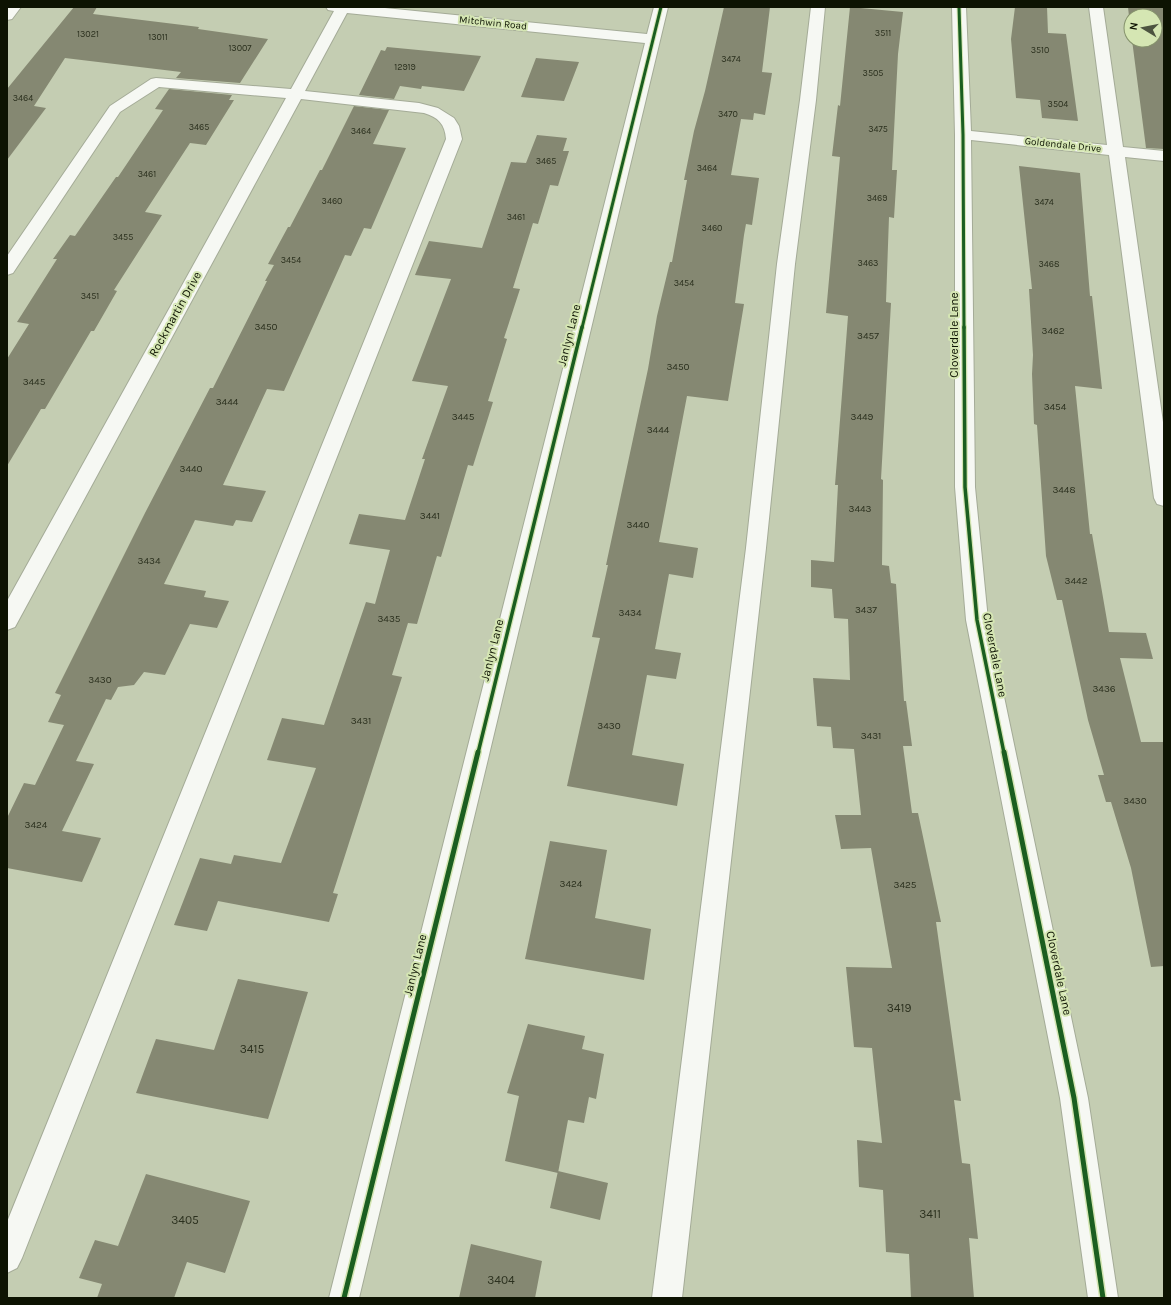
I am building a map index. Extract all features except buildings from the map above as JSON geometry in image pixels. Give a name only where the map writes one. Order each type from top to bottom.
[{"type":"street","points":[[7,16],[14,7]]},
{"type":"street","name":"Mitchwin Road","points":[[338,7],[652,39]]},
{"type":"street","name":"Rockmartin Drive","points":[[7,621],[295,94],[338,7]]},
{"type":"street","name":"Janlyn Lane","points":[[344,1298],[661,7]]},
{"type":"street","points":[[667,1298],[773,400],[786,264],[808,100],[818,7]]},
{"type":"street","name":"Cloverdale Lane","points":[[959,7],[963,135],[965,487],[976,620],[1074,1098],[1103,1298]]},
{"type":"street","points":[[1096,7],[1164,498]]},
{"type":"street","points":[[7,269],[115,109],[156,82],[295,94],[432,110],[443,115],[450,123],[454,131],[454,139],[7,1258]]},
{"type":"street","name":"Goldendale Drive","points":[[963,135],[1164,156]]},
{"type":"cycle path","points":[[344,1298],[661,7]]},
{"type":"cycle path","points":[[959,7],[963,135],[965,487],[977,620],[1074,1098],[1103,1298]]}]
